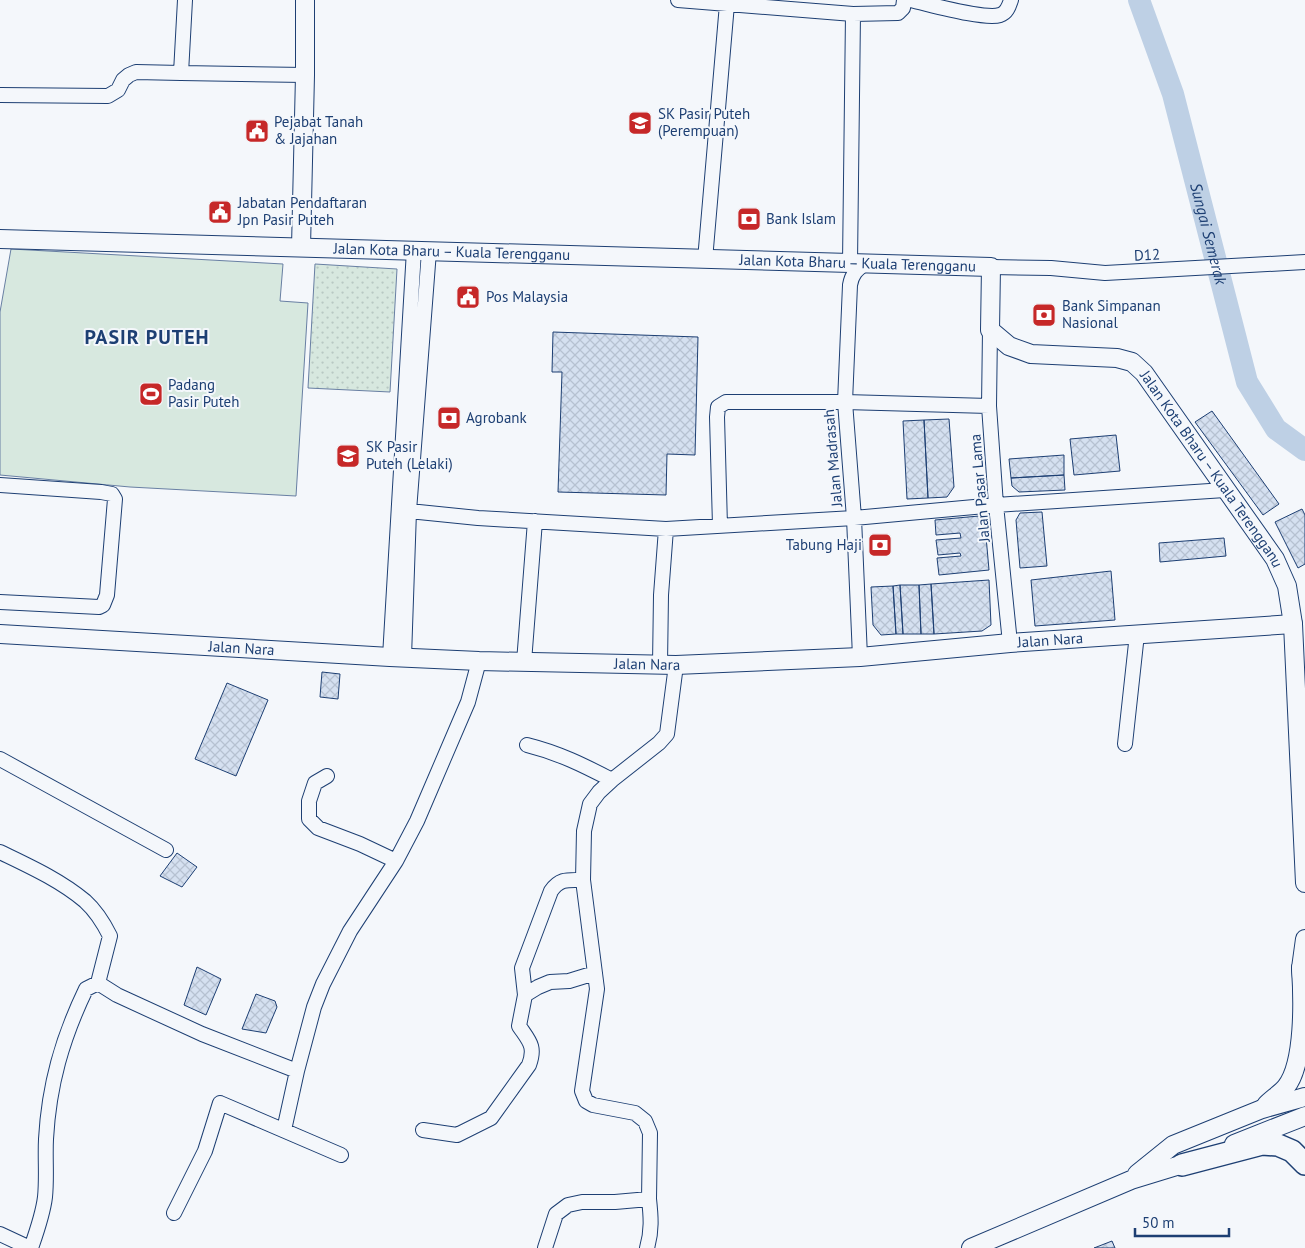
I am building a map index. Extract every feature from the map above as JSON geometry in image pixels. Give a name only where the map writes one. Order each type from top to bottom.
[{"type":"highway","points":[[1182,1166],[1262,1144],[1278,1145],[1292,1151],[1305,1164]]},
{"type":"main road","points":[[301,247],[305,0]]},
{"type":"main road","name":"Jalan Kota Bharu – Kuala Terengganu","points":[[0,239],[422,250],[704,260],[991,266],[990,330],[1009,346],[1031,354],[1117,358],[1132,362],[1144,373],[1225,490],[1276,559],[1299,623],[1305,883]]},
{"type":"main road","name":"Jalan Nara","points":[[0,634],[479,661],[668,665],[860,657],[1010,643],[1299,623]]},
{"type":"main road","points":[[1262,1109],[1286,1087],[1293,1075],[1303,1016],[1301,968],[1305,939]]},
{"type":"main road","points":[[1301,968],[1305,1010]]},
{"type":"main road","points":[[1131,1180],[1173,1145],[1262,1109],[1305,1097]]},
{"type":"main road","points":[[971,1248],[1131,1180],[1182,1166],[1305,1116]]},
{"type":"street","points":[[181,72],[185,0]]},
{"type":"street","points":[[678,0],[727,4],[809,6],[853,14],[898,12],[903,8],[904,0]]},
{"type":"street","points":[[910,0],[960,12],[993,16],[1002,14],[1009,8],[1011,0]]},
{"type":"street","points":[[704,260],[727,4]]},
{"type":"street","points":[[853,14],[858,263]]},
{"type":"street","points":[[0,95],[108,96],[118,90],[123,80],[136,72],[305,75]]},
{"type":"street","points":[[397,657],[409,512],[422,250]]},
{"type":"street","points":[[397,657],[422,250]]},
{"type":"street","name":"D12","points":[[991,266],[1051,268],[1105,274],[1305,262]]},
{"type":"street","name":"Jalan Madrasah","points":[[858,263],[851,277],[850,285],[845,402],[854,518],[860,657]]},
{"type":"street","name":"Jalan Pasar Lama","points":[[990,330],[989,406],[996,505],[1010,643]]},
{"type":"street","points":[[720,526],[717,417],[718,407],[726,402],[845,402],[989,406]]},
{"type":"street","points":[[0,485],[101,492],[112,494],[115,499],[107,595],[104,605],[99,608],[0,602]]},
{"type":"street","points":[[409,512],[666,529],[854,518],[996,505],[1225,490]]},
{"type":"street","points":[[524,662],[534,521]]},
{"type":"street","points":[[646,1248],[651,1235],[652,1219],[649,1199],[650,1133],[645,1121],[636,1114],[593,1105],[586,1101],[582,1091],[597,990],[582,880],[584,832],[590,804],[612,780],[659,743],[666,734],[668,665],[661,596],[666,529]]},
{"type":"street","points":[[1125,744],[1137,634]]},
{"type":"street","points":[[284,1130],[314,1007],[323,984],[350,932],[396,861],[417,821],[468,702],[479,661]]},
{"type":"street","points":[[527,745],[552,751],[612,780]]},
{"type":"street","points":[[0,759],[166,850]]},
{"type":"street","points":[[327,776],[315,783],[309,801],[309,819],[318,828],[353,841],[396,861]]},
{"type":"street","points":[[0,852],[47,875],[86,902],[103,923],[110,936],[98,983],[86,989],[58,1060],[52,1089],[46,1139],[45,1196],[40,1224],[30,1248],[0,1234]]},
{"type":"street","points":[[423,1130],[457,1135],[491,1118],[529,1065],[532,1043],[519,1026],[525,995],[522,968],[551,891],[556,883],[564,880],[582,880]]},
{"type":"street","points":[[525,995],[550,982],[569,981],[595,973]]},
{"type":"street","points":[[98,983],[116,995],[202,1034],[297,1072]]},
{"type":"street","points":[[174,1213],[205,1151],[220,1103],[341,1155]]},
{"type":"street","points":[[545,1248],[556,1214],[568,1205],[582,1202],[649,1199]]},
{"type":"shaded area","name":"Padang Pasir Puteh","points":[[11,249],[283,264],[280,301],[308,303],[296,496],[130,487],[0,475],[0,312]]},
{"type":"shaded area","points":[[315,264],[397,269],[390,392],[308,388]]},
{"type":"building","points":[[553,332],[698,337],[695,455],[667,454],[666,495],[558,492],[562,372],[552,372]]},
{"type":"building","points":[[1212,411],[1279,504],[1263,515],[1195,422]]},
{"type":"building","points":[[949,419],[954,487],[947,497],[928,498],[924,420]]},
{"type":"building","points":[[924,420],[928,498],[907,499],[903,421]]},
{"type":"building","points":[[1116,435],[1120,471],[1074,475],[1070,439]]},
{"type":"building","points":[[1064,455],[1064,475],[1011,478],[1009,459]]},
{"type":"building","points":[[1064,475],[1065,490],[1019,492],[1012,486],[1011,478]]},
{"type":"building","points":[[1302,509],[1305,515],[1305,564],[1298,568],[1275,522]]},
{"type":"building","points":[[1042,512],[1047,566],[1020,568],[1016,520],[1020,513]]},
{"type":"building","points":[[979,516],[985,525],[989,570],[939,575],[937,558],[961,556],[960,553],[938,555],[936,540],[961,538],[960,533],[936,535],[935,520]]},
{"type":"building","points":[[1224,538],[1226,556],[1160,562],[1159,543]]},
{"type":"building","points":[[1111,571],[1115,620],[1035,626],[1031,580]]},
{"type":"building","points":[[989,580],[991,625],[982,631],[934,634],[931,584]]},
{"type":"building","points":[[931,584],[934,634],[921,634],[919,585]]},
{"type":"building","points":[[900,585],[919,585],[921,634],[903,634]]},
{"type":"building","points":[[900,585],[903,634],[896,634],[893,586]]},
{"type":"building","points":[[893,586],[896,634],[881,635],[873,625],[871,587]]},
{"type":"building","points":[[322,672],[340,674],[338,699],[320,697]]},
{"type":"building","points":[[227,683],[268,700],[236,776],[195,759]]},
{"type":"building","points":[[177,853],[197,867],[182,887],[160,876]]},
{"type":"building","points":[[197,967],[221,979],[206,1015],[184,1005]]},
{"type":"building","points":[[256,994],[275,1001],[277,1007],[266,1033],[242,1029]]},
{"type":"building","points":[[1112,1241],[1115,1248],[1094,1248]]},
{"type":"waterway","name":"Sungai Semerak","points":[[1139,0],[1173,94],[1247,382],[1276,429],[1305,450]]},
{"type":"place","name":"SK Pasir Puteh (Perempuan)","points":[[640,123]]},
{"type":"place","name":"Pejabat Tanah & Jajahan","points":[[257,131]]},
{"type":"place","name":"Jabatan Pendaftaran Jpn Pasir Puteh","points":[[220,212]]},
{"type":"place","name":"Bank Islam","points":[[749,219]]},
{"type":"place","name":"Pos Malaysia","points":[[468,297]]},
{"type":"place","name":"Bank Simpanan Nasional","points":[[1044,315]]},
{"type":"place","name":"Padang Pasir Puteh","points":[[151,394]]},
{"type":"place","name":"Agrobank","points":[[449,418]]},
{"type":"place","name":"SK Pasir Puteh (Lelaki)","points":[[348,456]]},
{"type":"place","name":"Tabung Haji","points":[[880,545]]},
{"type":"district","name":"PASIR PUTEH","points":[[147,337]]}]
